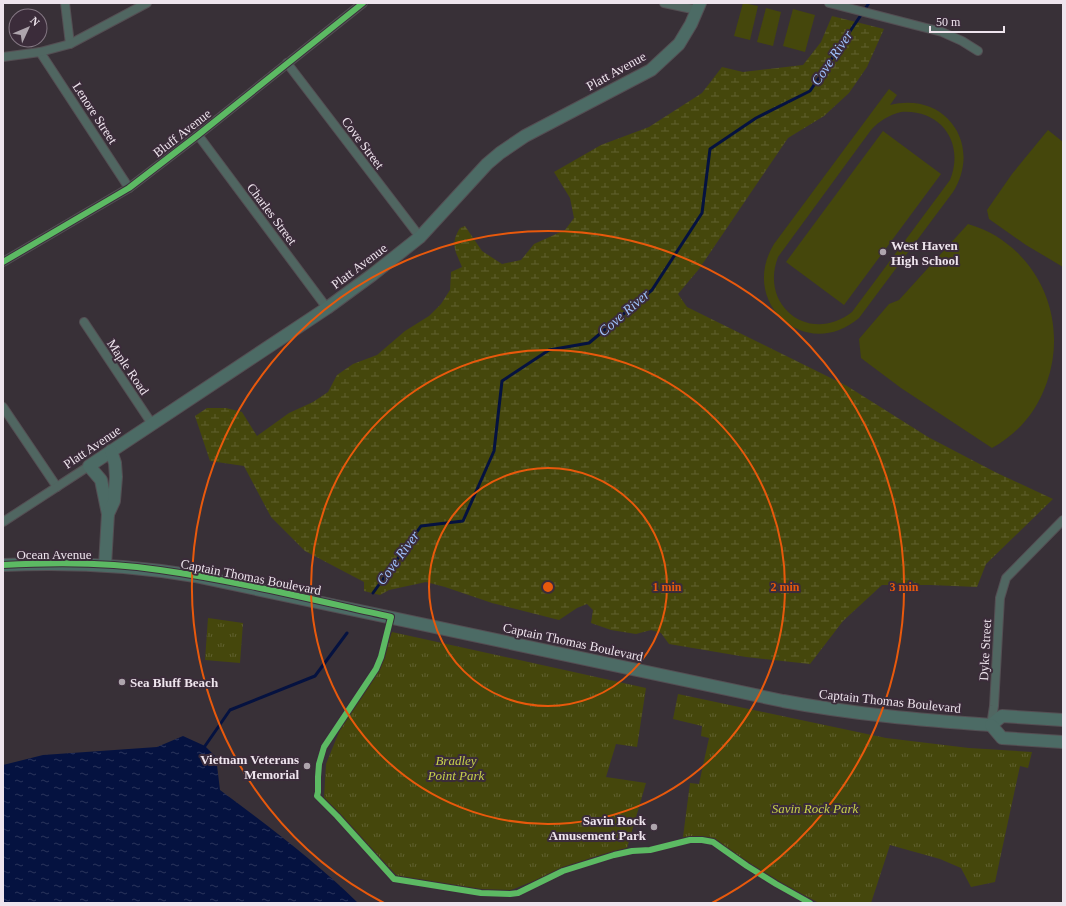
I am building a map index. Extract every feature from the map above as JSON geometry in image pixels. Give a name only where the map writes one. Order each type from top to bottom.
[{"type":"main road","name":"Platt Avenue","points":[[89,466],[327,308],[372,275],[420,237],[474,177],[487,164],[510,146],[525,136],[651,70],[679,44],[691,24],[698,7]]},
{"type":"main road","points":[[108,514],[114,501],[116,477],[115,464],[111,452]]},
{"type":"main road","points":[[89,466],[101,480],[108,514],[105,565]]},
{"type":"main road","name":"Ocean Avenue","points":[[3,565],[105,565]]},
{"type":"main road","name":"Captain Thomas Boulevard","points":[[105,565],[159,570],[236,584],[805,705],[840,711],[991,725]]},
{"type":"main road","points":[[1063,720],[1002,716],[991,725],[1002,738],[1063,742]]},
{"type":"street","points":[[65,3],[70,44]]},
{"type":"street","points":[[129,12],[130,3]]},
{"type":"street","points":[[3,57],[40,52],[70,44],[147,3]]},
{"type":"street","name":"Bluff Avenue","points":[[3,262],[129,188],[198,135],[286,63],[363,3]]},
{"type":"street","points":[[664,3],[698,7]]},
{"type":"street","points":[[829,3],[942,32],[978,50]]},
{"type":"street","name":"Lenore Street","points":[[40,52],[129,188]]},
{"type":"street","name":"Cove Street","points":[[286,63],[420,237]]},
{"type":"street","name":"Charles Street","points":[[198,135],[327,308]]},
{"type":"street","name":"Maple Road","points":[[84,322],[152,424]]},
{"type":"street","points":[[3,407],[57,487]]},
{"type":"street","name":"Platt Avenue","points":[[3,522],[89,466]]},
{"type":"street","name":"Dyke Street","points":[[991,725],[994,706],[1000,598],[1006,578],[1063,520]]},
{"type":"green space","points":[[743,3],[758,6],[750,40],[734,36]]},
{"type":"green space","points":[[766,8],[781,12],[773,46],[757,42]]},
{"type":"green space","points":[[793,9],[815,15],[805,52],[783,46]]},
{"type":"green space","points":[[832,16],[884,29],[867,67],[849,93],[824,116],[788,138],[699,269],[678,294],[687,307],[847,386],[928,437],[995,472],[1053,499],[986,564],[977,587],[882,585],[843,621],[810,664],[746,657],[669,644],[661,633],[651,630],[636,634],[611,630],[591,623],[593,610],[587,604],[577,608],[559,620],[492,603],[426,582],[389,590],[380,595],[364,591],[364,582],[305,551],[271,517],[244,466],[210,461],[195,416],[207,408],[226,408],[242,412],[257,436],[289,413],[313,402],[328,392],[337,375],[353,364],[377,355],[405,331],[429,316],[441,304],[450,290],[451,272],[462,267],[454,243],[460,228],[465,226],[482,251],[502,264],[521,260],[534,244],[565,230],[574,218],[570,198],[554,172],[601,145],[649,127],[702,93],[722,67],[743,72],[803,65],[821,42]]},
{"type":"green space","points":[[889,89],[897,95],[890,105],[910,103],[927,106],[942,114],[953,125],[961,140],[964,156],[961,174],[953,192],[859,318],[839,330],[818,334],[799,330],[783,320],[771,305],[765,287],[765,266],[774,244]],"holes":[[[901,112],[928,116],[938,122],[952,141],[954,166],[950,180],[852,312],[836,321],[820,324],[805,322],[792,315],[782,305],[776,291],[774,275],[778,257],[871,130],[881,121],[892,115]]]},
{"type":"green space","points":[[1048,130],[1063,142],[1063,267],[1026,245],[989,219],[987,210],[1012,174]]},
{"type":"green space","points":[[883,131],[941,174],[844,305],[786,262]]},
{"type":"green space","points":[[968,224],[983,229],[996,236],[1013,249],[1028,264],[1039,281],[1047,300],[1052,320],[1054,340],[1052,361],[1043,393],[1032,412],[1019,428],[992,448],[901,388],[861,358],[859,339],[889,304],[899,300]]},
{"type":"green space","points":[[208,618],[243,623],[240,663],[205,660]]},
{"type":"green space","name":"Bradley Point Park","points":[[392,632],[646,688],[637,747],[616,744],[606,777],[646,783],[627,848],[591,858],[511,890],[493,891],[399,878],[324,798],[326,764],[341,727],[377,672]]},
{"type":"green space","name":"Savin Rock Park","points":[[678,694],[886,738],[969,748],[1032,752],[1028,768],[1020,766],[995,882],[971,887],[961,868],[940,859],[890,845],[871,903],[819,903],[748,864],[709,837],[683,837],[690,783],[699,784],[709,738],[701,736],[702,726],[673,719]]},
{"type":"water","points":[[183,736],[205,746],[216,757],[220,790],[308,858],[358,903],[3,903],[3,765],[43,755],[157,747]]},
{"type":"waterway","name":"Cove River","points":[[373,593],[421,526],[463,521],[494,451],[502,381],[549,350],[589,343],[652,290],[702,213],[710,149],[756,118],[810,91],[869,3]]},
{"type":"waterway","name":"Cove River","points":[[205,746],[230,710],[315,676],[347,633]]},
{"type":"cycle path","points":[[3,262],[129,188],[198,135],[363,3]]},
{"type":"cycle path","points":[[3,565],[82,563],[141,567],[247,585],[391,617],[381,657],[376,669],[324,747],[319,764],[317,796],[394,879],[481,893],[518,893],[563,871],[614,855],[632,851],[650,850],[690,840],[702,840],[713,842],[747,866],[810,903]]},
{"type":"place","name":"West Haven High School","points":[[883,252]]},
{"type":"place","name":"Sea Bluff Beach","points":[[122,682]]},
{"type":"place","name":"Vietnam Veterans Memorial","points":[[307,766]]},
{"type":"place","name":"Savin Rock Amusement Park","points":[[654,827]]}]
